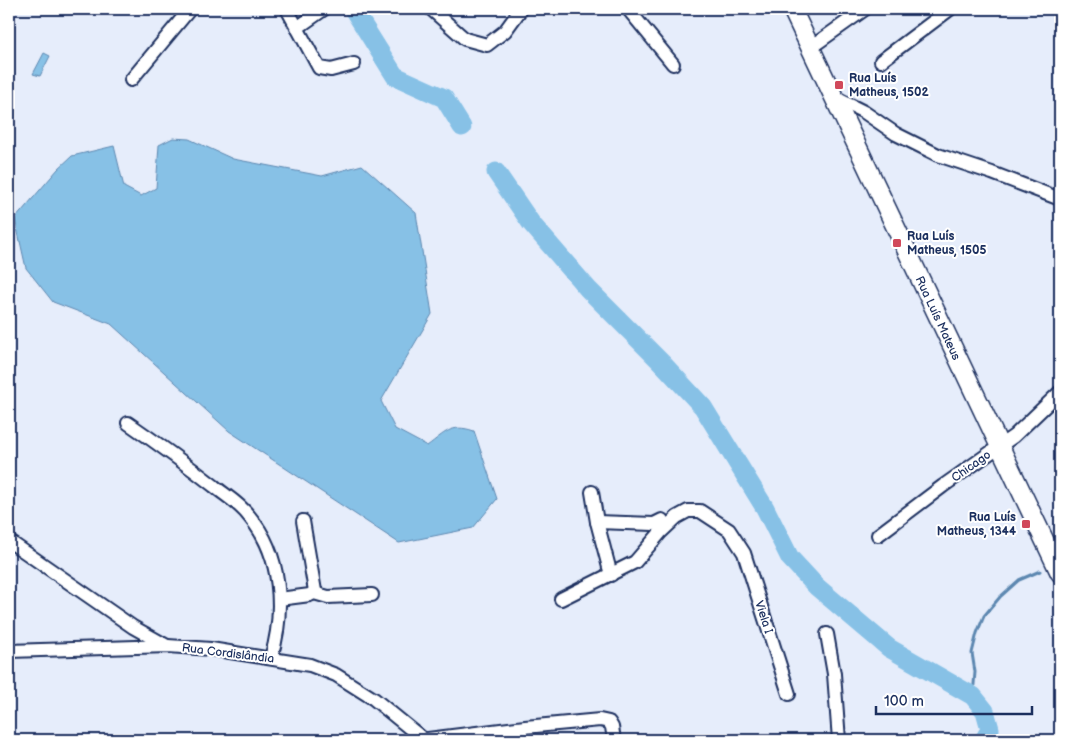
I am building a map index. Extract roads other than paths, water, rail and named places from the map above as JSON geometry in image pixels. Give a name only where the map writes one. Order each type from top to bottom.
[{"type":"main road","name":"Rua Luís Mateus","points":[[792,9],[1060,573]]},
{"type":"street","points":[[131,80],[190,9]]},
{"type":"street","points":[[287,9],[319,68],[331,70],[354,64]]},
{"type":"street","points":[[297,28],[324,9]]},
{"type":"street","points":[[431,9],[465,40],[487,45],[505,31],[521,9]]},
{"type":"street","points":[[628,9],[673,64]]},
{"type":"street","points":[[810,48],[865,9]]},
{"type":"street","points":[[882,61],[950,9]]},
{"type":"street","points":[[834,97],[864,112],[896,134],[938,155],[1060,199]]},
{"type":"street","name":"Chicago","points":[[878,536],[943,486],[1000,447],[1028,425],[1060,392]]},
{"type":"street","points":[[128,423],[189,466],[244,509],[251,517],[270,552],[279,599],[276,642],[271,658]]},
{"type":"street","points":[[592,492],[596,522],[611,575]]},
{"type":"street","name":"Viela I","points":[[562,599],[635,562],[660,533],[677,517],[688,511],[696,510],[703,512],[729,530],[744,553],[789,694]]},
{"type":"street","points":[[596,522],[654,524],[662,520]]},
{"type":"street","points":[[303,521],[314,593]]},
{"type":"street","points":[[9,541],[133,627],[168,646]]},
{"type":"street","points":[[279,599],[314,593],[328,597],[372,595]]},
{"type":"street","points":[[827,634],[834,674],[839,740]]},
{"type":"street","name":"Rua Cordislândia","points":[[9,651],[168,646],[211,649],[310,665],[336,675],[374,699],[422,740]]},
{"type":"street","points":[[422,740],[469,737],[561,724],[607,720],[612,727],[614,740]]},
{"type":"water","points":[[44,53],[50,56],[40,76],[33,74]]},
{"type":"water","points":[[173,138],[189,139],[233,159],[322,176],[362,165],[416,213],[432,314],[381,401],[395,429],[427,446],[444,433],[454,429],[474,431],[497,499],[473,528],[399,543],[229,431],[111,324],[53,302],[26,268],[15,219],[58,169],[72,156],[114,146],[124,187],[141,196],[156,188],[159,145]]},
{"type":"waterway","points":[[353,9],[395,76],[444,98],[462,127]]},
{"type":"waterway","points":[[496,172],[531,223],[588,289],[703,407],[765,508],[790,558],[817,587],[889,648],[973,696],[985,711],[990,729],[984,740]]},
{"type":"waterway","points":[[973,696],[975,672],[972,653],[984,616],[1000,597],[1019,580],[1040,571]]},
{"type":"place","name":"Rua Luís Matheus, 1502","points":[[839,85]]},
{"type":"place","name":"Rua Luís Matheus, 1505","points":[[897,243]]},
{"type":"place","name":"Rua Luís Matheus, 1344","points":[[1026,524]]}]
